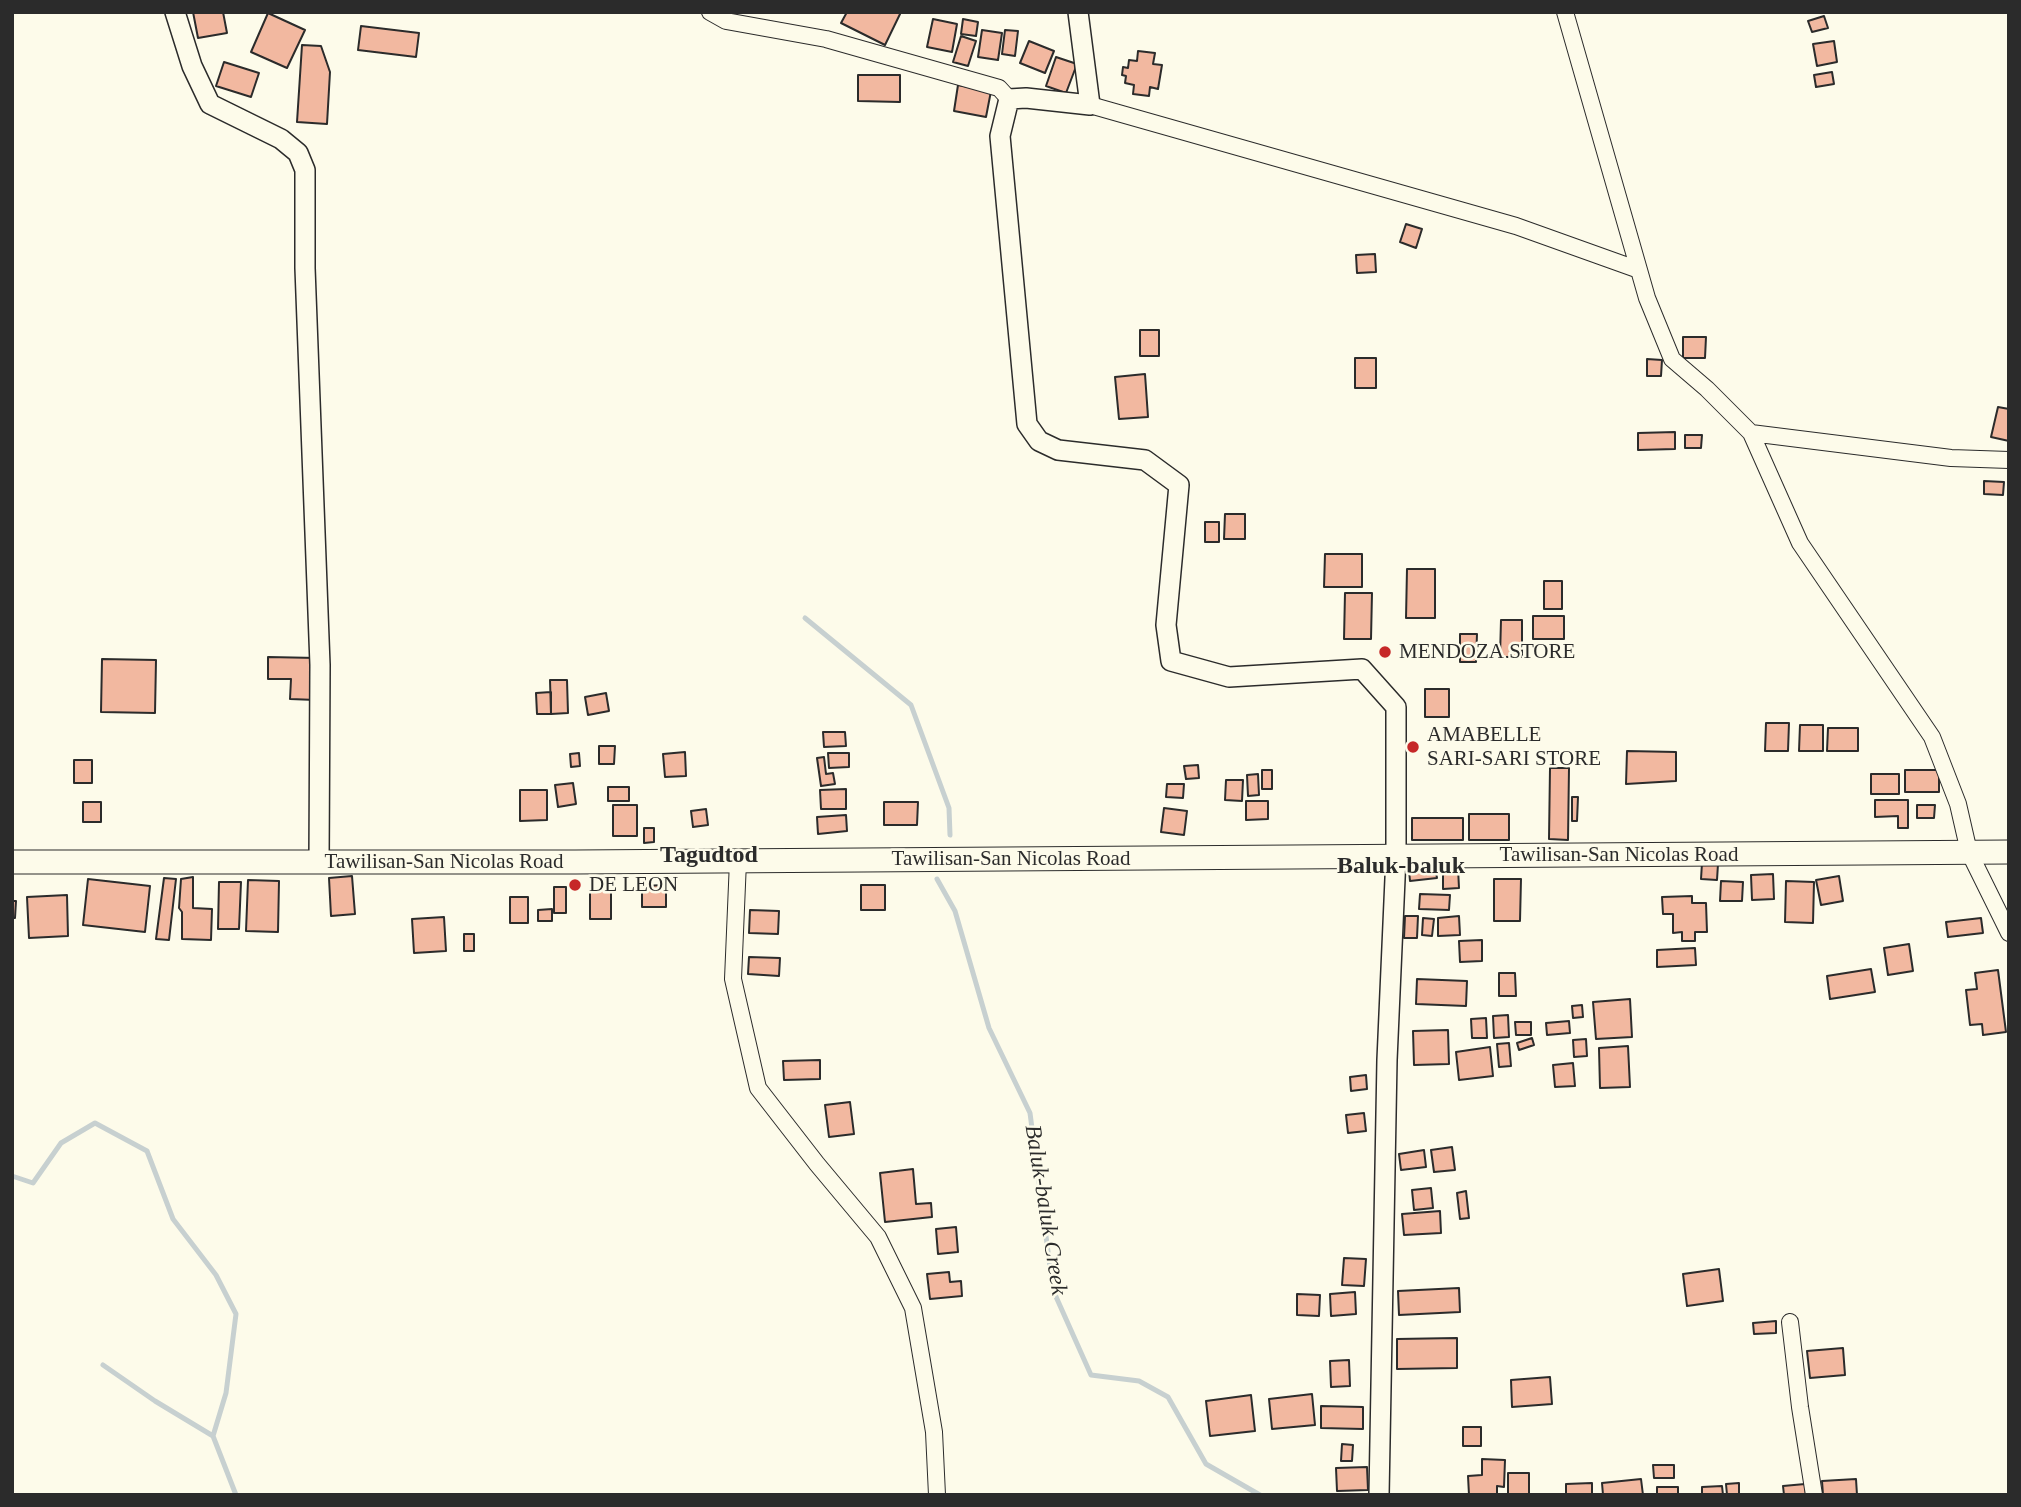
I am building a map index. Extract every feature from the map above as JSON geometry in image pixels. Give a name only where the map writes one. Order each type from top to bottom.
[{"type":"main road","name":"Tawilisan-San Nicolas Road","points":[[12,862],[738,862],[2009,852]]},
{"type":"street","points":[[175,12],[192,66],[210,104],[281,139],[298,153],[305,170],[306,282],[320,665],[318,862]]},
{"type":"street","points":[[710,12],[726,21],[826,39],[986,84],[999,88],[1009,99]]},
{"type":"street","points":[[1078,12],[1090,105]]},
{"type":"street","points":[[1565,12],[1647,298],[1672,359],[1751,433],[1800,543],[1932,737],[1958,804],[1969,852],[2009,933]]},
{"type":"street","points":[[1009,99],[1026,98],[1090,105],[1516,226],[1639,270]]},
{"type":"street","points":[[1009,99],[1000,136],[1027,424],[1039,441],[1058,450],[1145,460],[1179,485],[1166,625],[1171,661],[1229,677],[1362,669],[1396,707],[1396,856],[1387,1060],[1379,1495]]},
{"type":"street","points":[[1751,433],[1951,458],[2009,460]]},
{"type":"street","points":[[738,862],[733,979],[758,1088],[877,1237],[913,1308],[934,1432],[937,1495]]},
{"type":"street","points":[[1790,1322],[1814,1495]]},
{"type":"building","points":[[193,12],[223,12],[227,33],[198,38]]},
{"type":"building","points":[[847,12],[901,12],[885,45],[841,23]]},
{"type":"building","points":[[268,13],[305,30],[287,68],[251,52]]},
{"type":"building","points":[[1824,16],[1828,28],[1812,32],[1808,21]]},
{"type":"building","points":[[933,19],[957,24],[952,52],[927,47]]},
{"type":"building","points":[[963,19],[978,22],[976,36],[961,34]]},
{"type":"building","points":[[361,26],[419,33],[416,57],[358,50]]},
{"type":"building","points":[[982,30],[1002,33],[998,60],[978,57]]},
{"type":"building","points":[[1005,30],[1018,31],[1015,56],[1002,54]]},
{"type":"building","points":[[961,36],[976,41],[968,66],[953,62]]},
{"type":"building","points":[[1029,41],[1054,51],[1045,73],[1020,63]]},
{"type":"building","points":[[1834,41],[1837,62],[1817,66],[1813,44]]},
{"type":"building","points":[[302,45],[321,46],[330,72],[327,124],[297,122]]},
{"type":"building","points":[[1138,51],[1155,53],[1153,64],[1162,65],[1158,89],[1150,87],[1149,96],[1133,94],[1134,85],[1125,83],[1126,76],[1122,75],[1123,67],[1128,68],[1129,60],[1137,61]]},
{"type":"building","points":[[1056,57],[1077,64],[1066,93],[1046,86]]},
{"type":"building","points":[[224,62],[259,73],[251,97],[216,86]]},
{"type":"building","points":[[1832,72],[1834,84],[1816,87],[1814,75]]},
{"type":"building","points":[[858,75],[900,75],[900,102],[858,101]]},
{"type":"building","points":[[958,85],[991,91],[986,117],[954,111]]},
{"type":"building","points":[[1406,224],[1422,229],[1416,248],[1400,242]]},
{"type":"building","points":[[1375,254],[1376,272],[1357,273],[1356,255]]},
{"type":"building","points":[[1140,330],[1159,330],[1159,356],[1140,356]]},
{"type":"building","points":[[1683,337],[1706,337],[1705,358],[1683,358]]},
{"type":"building","points":[[1355,358],[1376,358],[1376,388],[1355,388]]},
{"type":"building","points":[[1647,359],[1662,360],[1661,376],[1647,376]]},
{"type":"building","points":[[1145,374],[1148,417],[1119,419],[1115,377]]},
{"type":"building","points":[[1998,407],[2009,409],[2009,441],[1991,437]]},
{"type":"building","points":[[1675,432],[1675,449],[1638,450],[1638,433]]},
{"type":"building","points":[[1685,435],[1702,435],[1701,448],[1685,448]]},
{"type":"building","points":[[1984,481],[2004,482],[2003,495],[1984,494]]},
{"type":"building","points":[[1225,514],[1245,514],[1245,539],[1224,539]]},
{"type":"building","points":[[1205,522],[1219,522],[1219,542],[1205,542]]},
{"type":"building","points":[[1325,554],[1362,554],[1362,587],[1324,587]]},
{"type":"building","points":[[1407,569],[1435,569],[1435,618],[1406,618]]},
{"type":"building","points":[[1544,581],[1562,581],[1562,609],[1544,609]]},
{"type":"building","points":[[1345,593],[1372,593],[1371,639],[1344,639]]},
{"type":"building","points":[[1533,616],[1564,616],[1564,639],[1533,639]]},
{"type":"building","points":[[1501,620],[1522,620],[1522,657],[1500,657]]},
{"type":"building","points":[[1460,634],[1477,634],[1476,662],[1460,662]]},
{"type":"building","points":[[268,657],[317,658],[316,700],[290,699],[291,679],[268,679]]},
{"type":"building","points":[[102,659],[156,660],[155,713],[101,712]]},
{"type":"building","points":[[550,680],[567,680],[568,713],[551,714]]},
{"type":"building","points":[[1425,689],[1449,689],[1449,717],[1425,717]]},
{"type":"building","points":[[551,692],[551,714],[537,714],[536,693]]},
{"type":"building","points":[[606,693],[609,711],[588,715],[585,697]]},
{"type":"building","points":[[1766,723],[1789,723],[1788,751],[1765,751]]},
{"type":"building","points":[[1800,725],[1823,725],[1823,751],[1799,751]]},
{"type":"building","points":[[1828,728],[1858,728],[1858,751],[1827,751]]},
{"type":"building","points":[[823,732],[845,732],[846,746],[824,747]]},
{"type":"building","points":[[599,746],[615,746],[614,764],[599,764]]},
{"type":"building","points":[[1627,751],[1676,752],[1676,781],[1626,784]]},
{"type":"building","points":[[685,752],[686,776],[665,777],[663,754]]},
{"type":"building","points":[[579,753],[580,766],[571,767],[570,754]]},
{"type":"building","points":[[828,753],[849,753],[849,767],[829,768]]},
{"type":"building","points":[[824,757],[826,774],[833,773],[835,784],[821,786],[817,758]]},
{"type":"building","points":[[74,760],[92,760],[92,783],[74,783]]},
{"type":"building","points":[[1198,765],[1199,778],[1186,779],[1184,766]]},
{"type":"building","points":[[1550,768],[1569,768],[1568,840],[1549,839]]},
{"type":"building","points":[[1262,770],[1272,770],[1272,789],[1262,789]]},
{"type":"building","points":[[1905,770],[1939,770],[1939,792],[1905,792]]},
{"type":"building","points":[[1258,774],[1259,795],[1248,796],[1247,775]]},
{"type":"building","points":[[1871,774],[1899,774],[1899,794],[1871,794]]},
{"type":"building","points":[[1226,780],[1243,780],[1242,801],[1225,800]]},
{"type":"building","points":[[573,783],[576,804],[558,807],[555,785]]},
{"type":"building","points":[[1167,784],[1184,784],[1183,798],[1166,797]]},
{"type":"building","points":[[608,787],[629,787],[629,801],[608,801]]},
{"type":"building","points":[[846,789],[846,809],[821,809],[820,790]]},
{"type":"building","points":[[520,790],[547,790],[547,820],[520,821]]},
{"type":"building","points":[[1572,797],[1578,797],[1577,821],[1572,821]]},
{"type":"building","points":[[1875,800],[1908,800],[1908,828],[1898,828],[1898,816],[1875,817]]},
{"type":"building","points":[[1246,801],[1268,801],[1268,819],[1246,820]]},
{"type":"building","points":[[83,802],[101,802],[101,822],[83,822]]},
{"type":"building","points":[[884,802],[918,802],[917,825],[884,825]]},
{"type":"building","points":[[613,805],[637,805],[637,836],[613,836]]},
{"type":"building","points":[[1917,805],[1935,805],[1934,818],[1917,818]]},
{"type":"building","points":[[1164,808],[1187,811],[1184,835],[1161,832]]},
{"type":"building","points":[[706,809],[708,825],[693,827],[691,811]]},
{"type":"building","points":[[1469,814],[1509,814],[1509,840],[1469,840]]},
{"type":"building","points":[[846,815],[847,831],[818,834],[817,817]]},
{"type":"building","points":[[1412,818],[1463,818],[1463,840],[1412,840]]},
{"type":"building","points":[[644,828],[654,828],[654,842],[644,843]]},
{"type":"building","points":[[1702,863],[1718,864],[1717,880],[1701,879]]},
{"type":"building","points":[[1435,867],[1437,878],[1410,881],[1409,870]]},
{"type":"building","points":[[1443,868],[1458,868],[1459,888],[1443,889]]},
{"type":"building","points":[[1773,874],[1774,899],[1752,900],[1751,875]]},
{"type":"building","points":[[352,876],[355,914],[331,916],[329,878]]},
{"type":"building","points":[[1839,876],[1843,901],[1821,905],[1816,880]]},
{"type":"building","points":[[193,877],[193,908],[212,909],[211,940],[182,939],[182,912],[179,908],[181,879]]},
{"type":"building","points":[[164,878],[176,879],[169,940],[156,939]]},
{"type":"building","points":[[88,879],[150,886],[145,932],[83,925]]},
{"type":"building","points":[[1494,879],[1521,879],[1520,921],[1494,921]]},
{"type":"building","points":[[248,880],[279,881],[278,932],[246,931]]},
{"type":"building","points":[[1721,881],[1743,882],[1742,901],[1720,901]]},
{"type":"building","points":[[1786,881],[1814,882],[1813,923],[1785,922]]},
{"type":"building","points":[[219,882],[241,882],[239,929],[218,929]]},
{"type":"building","points":[[666,885],[666,907],[642,907],[642,886]]},
{"type":"building","points":[[861,885],[885,885],[885,910],[861,910]]},
{"type":"building","points":[[554,887],[566,887],[566,913],[554,913]]},
{"type":"building","points":[[590,890],[611,890],[611,919],[590,919]]},
{"type":"building","points":[[1420,894],[1450,895],[1449,910],[1419,909]]},
{"type":"building","points":[[67,895],[68,936],[29,938],[27,897]]},
{"type":"building","points":[[1692,896],[1692,903],[1706,903],[1707,932],[1695,932],[1695,941],[1682,941],[1682,932],[1673,933],[1673,914],[1663,914],[1662,897]]},
{"type":"building","points":[[510,897],[528,897],[528,923],[510,923]]},
{"type":"building","points":[[12,901],[16,901],[15,918],[12,918]]},
{"type":"building","points":[[552,909],[552,921],[538,921],[538,910]]},
{"type":"building","points":[[750,910],[779,911],[778,934],[749,933]]},
{"type":"building","points":[[1405,916],[1418,916],[1417,938],[1404,938]]},
{"type":"building","points":[[1459,916],[1460,935],[1438,936],[1438,918]]},
{"type":"building","points":[[444,917],[446,951],[414,953],[412,919]]},
{"type":"building","points":[[1423,918],[1434,919],[1432,936],[1422,935]]},
{"type":"building","points":[[1981,918],[1983,933],[1948,937],[1946,922]]},
{"type":"building","points":[[464,934],[474,934],[474,951],[464,951]]},
{"type":"building","points":[[1482,940],[1482,961],[1460,962],[1459,941]]},
{"type":"building","points":[[1909,944],[1913,971],[1888,975],[1884,948]]},
{"type":"building","points":[[1695,948],[1696,965],[1657,967],[1657,950]]},
{"type":"building","points":[[749,957],[780,958],[779,976],[748,974]]},
{"type":"building","points":[[1871,969],[1875,992],[1830,999],[1827,976]]},
{"type":"building","points":[[1998,970],[2006,1032],[1983,1035],[1982,1024],[1970,1025],[1966,990],[1977,989],[1975,973]]},
{"type":"building","points":[[1499,973],[1515,973],[1516,996],[1499,996]]},
{"type":"building","points":[[1417,979],[1467,981],[1466,1006],[1416,1004]]},
{"type":"building","points":[[1630,999],[1632,1037],[1596,1039],[1593,1002]]},
{"type":"building","points":[[1582,1005],[1583,1017],[1573,1018],[1572,1006]]},
{"type":"building","points":[[1508,1015],[1509,1037],[1494,1038],[1493,1016]]},
{"type":"building","points":[[1486,1018],[1487,1038],[1472,1038],[1471,1019]]},
{"type":"building","points":[[1569,1021],[1570,1033],[1547,1035],[1546,1023]]},
{"type":"building","points":[[1515,1022],[1531,1022],[1531,1035],[1516,1035]]},
{"type":"building","points":[[1448,1030],[1449,1064],[1414,1065],[1413,1031]]},
{"type":"building","points":[[1532,1038],[1534,1045],[1519,1050],[1517,1043]]},
{"type":"building","points":[[1586,1039],[1587,1056],[1574,1057],[1573,1040]]},
{"type":"building","points":[[1509,1043],[1511,1066],[1499,1067],[1497,1044]]},
{"type":"building","points":[[1628,1046],[1630,1087],[1600,1088],[1599,1048]]},
{"type":"building","points":[[1490,1047],[1493,1076],[1459,1080],[1456,1052]]},
{"type":"building","points":[[820,1060],[820,1079],[784,1080],[783,1061]]},
{"type":"building","points":[[1573,1063],[1575,1086],[1555,1087],[1553,1065]]},
{"type":"building","points":[[1366,1075],[1367,1089],[1351,1091],[1350,1077]]},
{"type":"building","points":[[850,1102],[854,1134],[829,1137],[825,1105]]},
{"type":"building","points":[[1364,1113],[1366,1131],[1348,1133],[1346,1115]]},
{"type":"building","points":[[1452,1147],[1455,1170],[1434,1172],[1431,1150]]},
{"type":"building","points":[[1424,1150],[1426,1167],[1401,1170],[1399,1154]]},
{"type":"building","points":[[913,1169],[916,1204],[931,1203],[932,1217],[885,1222],[880,1173]]},
{"type":"building","points":[[1431,1188],[1433,1208],[1414,1210],[1412,1190]]},
{"type":"building","points":[[1466,1191],[1469,1218],[1460,1219],[1457,1193]]},
{"type":"building","points":[[1440,1211],[1441,1233],[1404,1235],[1402,1214]]},
{"type":"building","points":[[956,1227],[958,1252],[938,1254],[936,1229]]},
{"type":"building","points":[[1344,1258],[1366,1259],[1364,1286],[1342,1285]]},
{"type":"building","points":[[1719,1269],[1723,1301],[1687,1306],[1683,1274]]},
{"type":"building","points":[[949,1272],[950,1282],[961,1281],[962,1296],[930,1299],[927,1274]]},
{"type":"building","points":[[1459,1288],[1460,1312],[1399,1315],[1398,1291]]},
{"type":"building","points":[[1355,1292],[1356,1314],[1331,1316],[1330,1294]]},
{"type":"building","points":[[1297,1294],[1320,1295],[1319,1316],[1297,1315]]},
{"type":"building","points":[[1776,1321],[1776,1333],[1754,1334],[1753,1323]]},
{"type":"building","points":[[1457,1338],[1457,1368],[1397,1369],[1397,1339]]},
{"type":"building","points":[[1843,1348],[1845,1375],[1810,1378],[1807,1351]]},
{"type":"building","points":[[1349,1360],[1350,1386],[1331,1387],[1330,1361]]},
{"type":"building","points":[[1550,1377],[1552,1404],[1512,1407],[1511,1380]]},
{"type":"building","points":[[1312,1394],[1315,1425],[1272,1429],[1269,1399]]},
{"type":"building","points":[[1251,1395],[1255,1431],[1210,1436],[1206,1401]]},
{"type":"building","points":[[1321,1406],[1363,1407],[1363,1429],[1321,1428]]},
{"type":"building","points":[[1463,1427],[1481,1427],[1481,1446],[1463,1446]]},
{"type":"building","points":[[1342,1444],[1353,1445],[1352,1461],[1341,1461]]},
{"type":"building","points":[[1482,1459],[1505,1460],[1504,1487],[1497,1486],[1497,1495],[1469,1495],[1468,1476],[1482,1475]]},
{"type":"building","points":[[1653,1465],[1674,1465],[1674,1478],[1654,1478]]},
{"type":"building","points":[[1367,1467],[1368,1490],[1337,1491],[1336,1468]]},
{"type":"building","points":[[1508,1473],[1529,1473],[1529,1495],[1508,1495]]},
{"type":"building","points":[[1641,1479],[1643,1495],[1603,1495],[1602,1483]]},
{"type":"building","points":[[1856,1479],[1857,1495],[1823,1495],[1822,1481]]},
{"type":"building","points":[[1592,1483],[1592,1495],[1566,1495],[1566,1484]]},
{"type":"building","points":[[1739,1483],[1739,1495],[1727,1495],[1726,1484]]},
{"type":"building","points":[[1805,1484],[1806,1495],[1784,1495],[1783,1486]]},
{"type":"building","points":[[1722,1486],[1723,1495],[1702,1495],[1702,1487]]},
{"type":"building","points":[[1657,1487],[1678,1487],[1678,1495],[1657,1495]]},
{"type":"waterway","name":"Baluk-baluk Creek","points":[[805,618],[911,705],[949,808],[950,835]]},
{"type":"waterway","name":"Baluk-baluk Creek","points":[[937,879],[955,911],[989,1028],[1030,1113],[1053,1290],[1091,1375],[1139,1381],[1168,1397],[1206,1464],[1260,1495]]},
{"type":"waterway","points":[[12,1176],[33,1183],[61,1143],[95,1123],[147,1151],[173,1219],[216,1275],[236,1314],[226,1393],[213,1436],[236,1495]]},
{"type":"waterway","points":[[103,1365],[213,1436]]},
{"type":"place","name":"MENDOZA STORE","points":[[1385,652]]},
{"type":"place","name":"AMABELLE SARI-SARI STORE","points":[[1413,747]]},
{"type":"place","name":"DE LEON","points":[[575,885]]},
{"type":"district","name":"Tagudtod","points":[[709,856]]},
{"type":"district","name":"Baluk-baluk","points":[[1401,867]]}]
